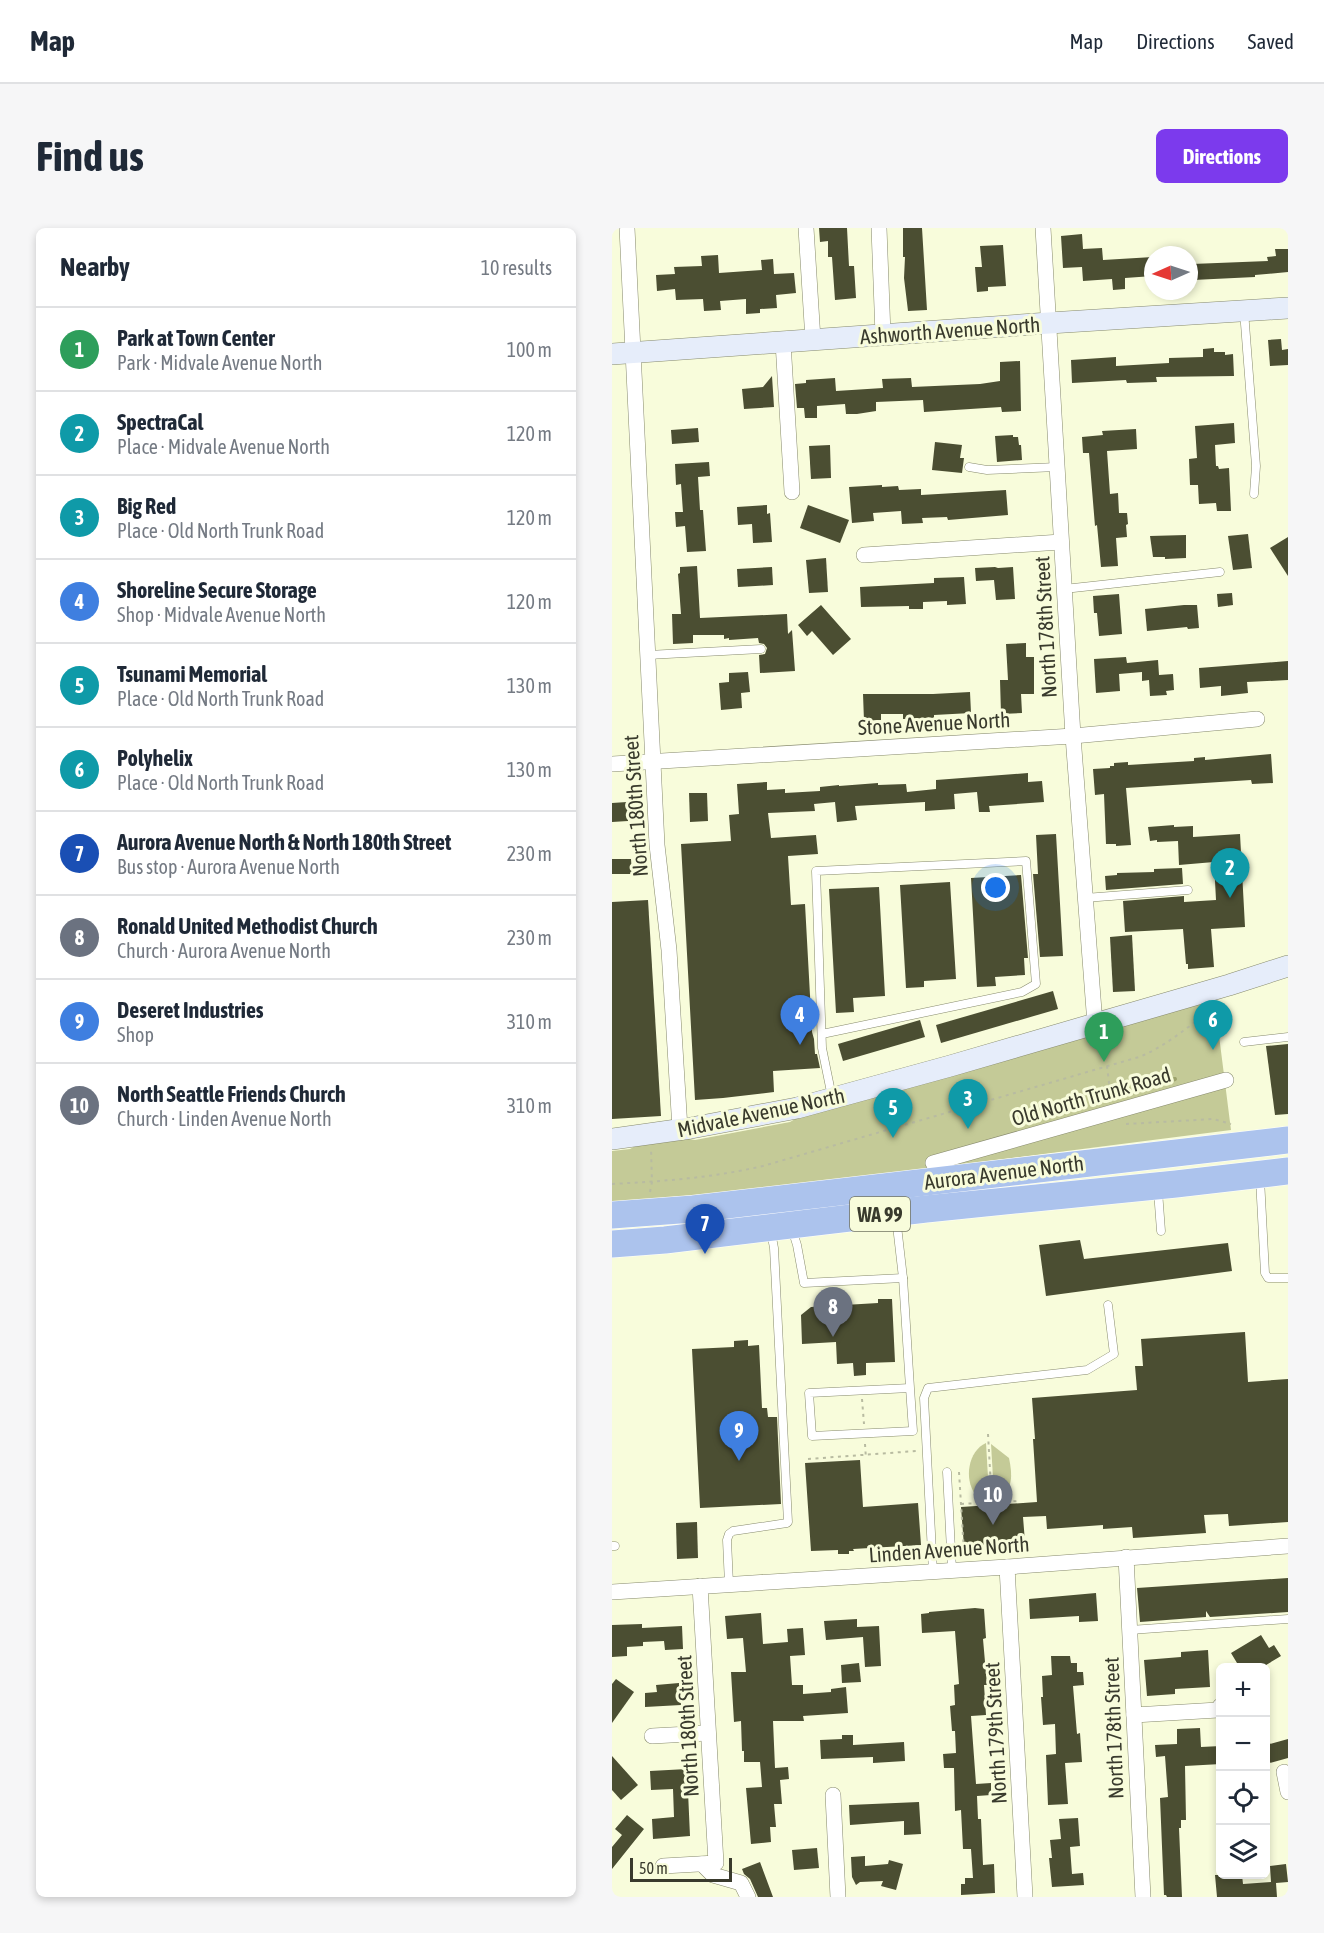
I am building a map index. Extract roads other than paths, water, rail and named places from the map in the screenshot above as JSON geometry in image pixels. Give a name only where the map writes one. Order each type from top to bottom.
[{"type":"highway","name":"Aurora Avenue North","points":[[612,1215],[693,1209],[1288,1140]]},
{"type":"highway","name":"Aurora Avenue North","points":[[612,1244],[1288,1171]]},
{"type":"street","name":"North 180th Street","points":[[627,228],[657,845],[669,950],[680,1129]]},
{"type":"street","points":[[806,228],[813,340]]},
{"type":"street","points":[[879,228],[883,335]]},
{"type":"street","name":"North 178th Street","points":[[1043,228],[1073,736],[1095,1024]]},
{"type":"street","name":"Ashworth Avenue North","points":[[612,354],[1288,308]]},
{"type":"street","points":[[783,342],[792,492]]},
{"type":"street","points":[[864,555],[1061,542]]},
{"type":"street","name":"Stone Avenue North","points":[[612,764],[1073,736],[1257,719]]},
{"type":"street","name":"Midvale Avenue North","points":[[612,1138],[777,1112],[1095,1024],[1288,966]]},
{"type":"street","name":"Old North Trunk Road","points":[[933,1162],[1226,1080]]},
{"type":"street","name":"Linden Avenue North","points":[[612,1592],[1007,1567],[1288,1546]]},
{"type":"street","name":"North 178th Street","points":[[1126,1557],[1143,1897]]},
{"type":"street","name":"North 179th Street","points":[[1007,1567],[1025,1897]]},
{"type":"street","name":"North 180th Street","points":[[700,1586],[708,1733],[709,1864]]},
{"type":"street","points":[[1134,1715],[1216,1710]]},
{"type":"street","points":[[651,1736],[708,1733]]},
{"type":"street","points":[[1284,1772],[1288,1792]]},
{"type":"street","points":[[833,1796],[838,1897]]},
{"type":"street","points":[[663,1866],[709,1864],[713,1875],[741,1883],[748,1897]]},
{"type":"lane","points":[[1244,310],[1256,466],[1254,494]]},
{"type":"lane","points":[[969,467],[987,470],[1057,467]]},
{"type":"lane","points":[[1064,590],[1220,572]]},
{"type":"lane","points":[[648,655],[761,649]]},
{"type":"lane","points":[[822,1034],[1022,992],[1036,984],[1026,861],[816,871],[822,1048],[832,1098]]},
{"type":"lane","points":[[1085,898],[1188,890]]},
{"type":"lane","points":[[1244,1042],[1288,1037]]},
{"type":"lane","points":[[1260,1174],[1265,1273],[1268,1278],[1288,1278]]},
{"type":"lane","points":[[1157,1186],[1161,1231]]},
{"type":"lane","points":[[895,1213],[903,1278],[913,1431],[812,1436],[809,1393],[910,1388]]},
{"type":"lane","points":[[781,1226],[797,1245],[804,1283],[903,1278]]},
{"type":"lane","points":[[729,1584],[727,1540],[729,1534],[733,1531],[788,1521],[775,1257],[781,1226]]},
{"type":"lane","points":[[933,1572],[924,1398],[928,1388],[1087,1370],[1114,1354],[1108,1305]]},
{"type":"lane","points":[[947,1472],[952,1570]]},
{"type":"lane","points":[[1130,1630],[1288,1619]]},
{"type":"waterway","points":[[1127,1094],[1175,1079]]},
{"type":"place","name":"SpectraCal","points":[[1230,898]]},
{"type":"place","name":"Shoreline Secure Storage","points":[[800,1045]]},
{"type":"place","name":"Polyhelix","points":[[1213,1050]]},
{"type":"place","name":"Park at Town Center","points":[[1104,1062]]},
{"type":"place","name":"Big Red","points":[[968,1129]]},
{"type":"place","name":"Tsunami Memorial","points":[[893,1138]]},
{"type":"place","name":"Aurora Avenue North & North 180th Street","points":[[705,1254]]},
{"type":"place","name":"Ronald United Methodist Church","points":[[833,1337]]},
{"type":"place","name":"Deseret Industries","points":[[739,1461]]},
{"type":"place","name":"North Seattle Friends Church","points":[[993,1525]]}]
